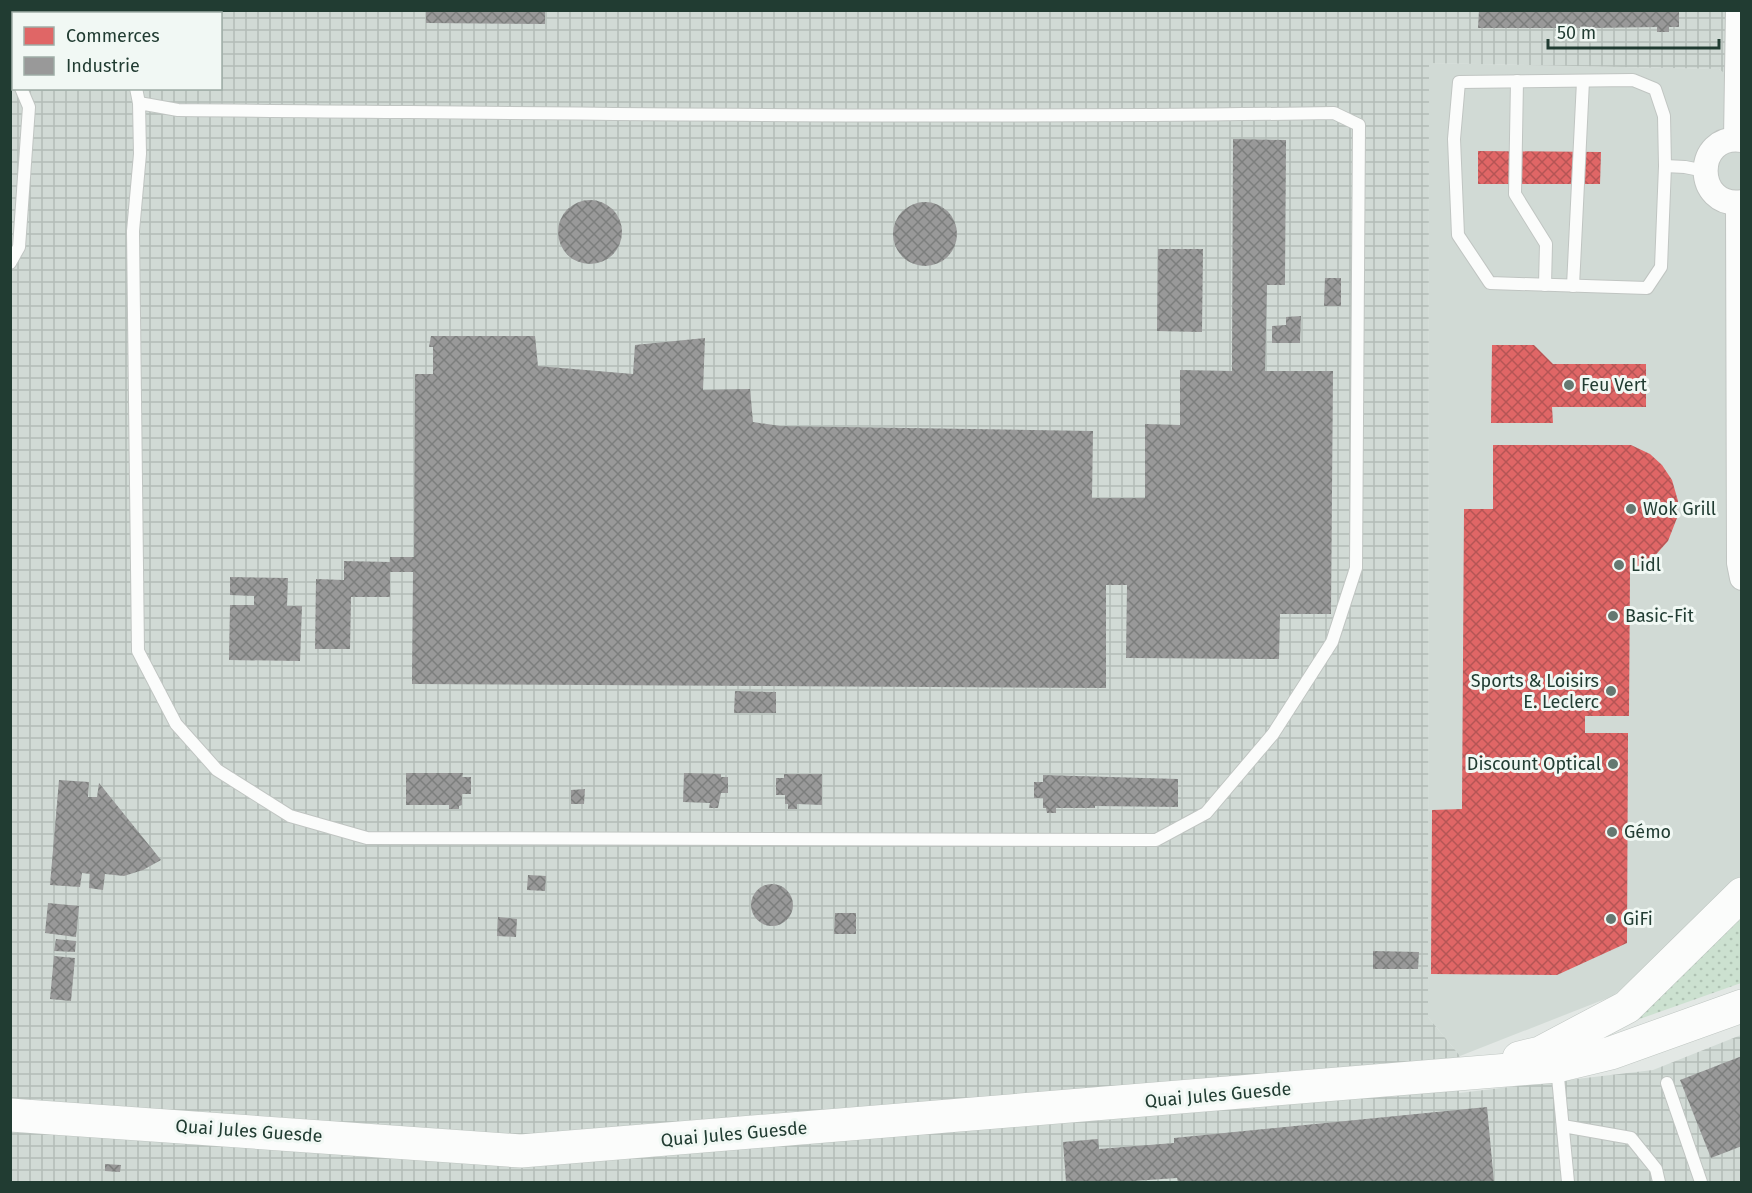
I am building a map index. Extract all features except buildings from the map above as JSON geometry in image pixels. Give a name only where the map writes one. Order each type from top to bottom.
[{"type":"main road","name":"Quai Jules Guesde","points":[[1457,1075],[1540,1053],[1627,1007],[1742,894]]},
{"type":"main road","name":"Quai Jules Guesde","points":[[10,1115],[521,1151],[1557,1066],[1611,1053],[1742,1006]]},
{"type":"street","points":[[1738,10],[1739,140],[1727,141],[1714,149],[1705,163],[1704,171],[1706,181],[1718,198],[1740,203],[1739,563],[1742,578]]},
{"type":"lane","points":[[1633,80],[1655,89],[1664,116],[1665,166],[1661,267],[1647,288],[1490,283],[1458,235],[1454,139],[1459,82],[1583,81],[1633,80]]},
{"type":"lane","points":[[1517,81],[1515,194],[1546,244],[1545,285]]},
{"type":"lane","points":[[1573,286],[1583,81]]},
{"type":"lane","points":[[10,263],[19,247],[29,107],[22,90]]},
{"type":"lane","points":[[136,90],[139,103],[140,154],[133,231],[138,651],[176,724],[217,770],[290,816],[367,838],[1156,840],[1206,813],[1273,734],[1332,642],[1356,568],[1359,125],[1334,113],[1080,117],[516,113],[178,110],[139,103]]},
{"type":"lane","points":[[1665,166],[1704,171]]},
{"type":"lane","points":[[1557,1066],[1568,1182]]},
{"type":"lane","points":[[1667,1083],[1701,1182]]},
{"type":"lane","points":[[1563,1126],[1631,1138],[1656,1168],[1659,1182]]},
{"type":"shaded area","points":[[10,11],[1741,11],[1741,87],[1719,69],[1429,63],[1428,1017],[1460,1056],[1459,1093],[1653,1070],[1741,1035],[1741,1182],[11,1182]]},
{"type":"shaded area","points":[[1429,63],[1719,69],[1742,87],[1741,881],[1613,996],[1460,1056],[1428,1017]]},
{"type":"green space","points":[[1741,916],[1741,983],[1634,1021]]},
{"type":"place","name":"Feu Vert","points":[[1569,385]]},
{"type":"place","name":"Wok Grill","points":[[1631,509]]},
{"type":"place","name":"Lidl","points":[[1619,565]]},
{"type":"place","name":"Basic-Fit","points":[[1613,616]]},
{"type":"place","name":"Sports & Loisirs E. Leclerc","points":[[1611,691]]},
{"type":"place","name":"Discount Optical","points":[[1613,764]]},
{"type":"place","name":"Gémo","points":[[1612,832]]},
{"type":"place","name":"GiFi","points":[[1611,919]]}]
